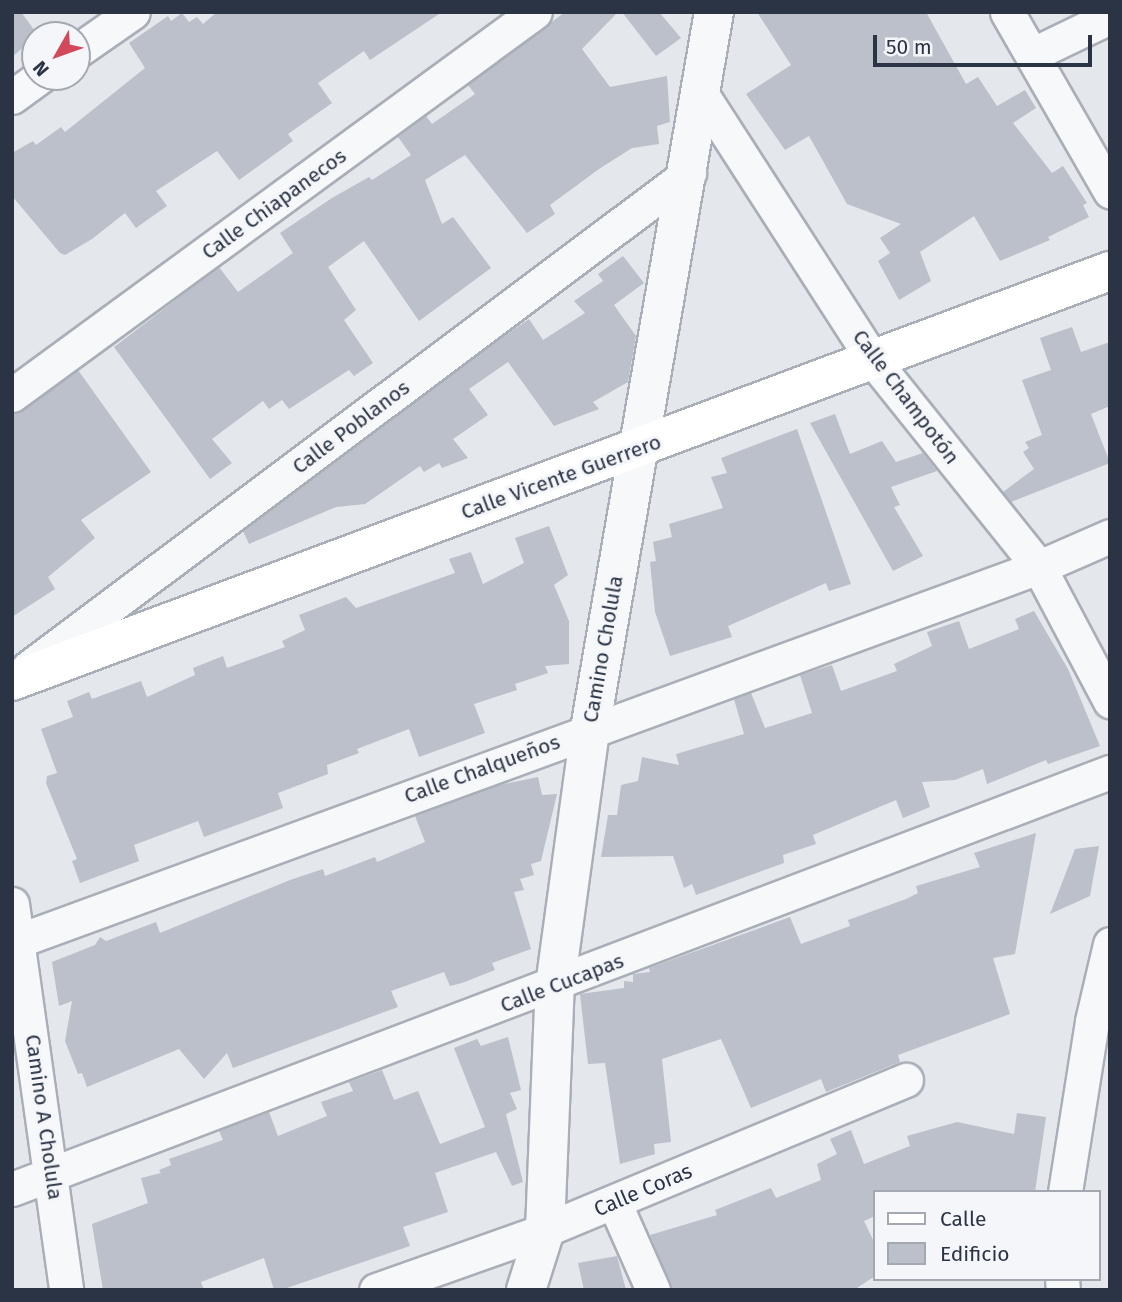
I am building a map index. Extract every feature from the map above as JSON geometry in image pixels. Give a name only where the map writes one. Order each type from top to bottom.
[{"type":"main road","name":"Calle Vicente Guerrero","points":[[12,680],[1110,271]]},
{"type":"street","points":[[91,41],[133,12]]},
{"type":"street","name":"Calle Chiapanecos","points":[[12,395],[535,12]]},
{"type":"street","name":"Camino Cholula","points":[[526,1290],[545,1230],[555,986],[590,729],[637,449],[689,173],[714,12]]},
{"type":"street","points":[[1007,12],[1110,191]]},
{"type":"street","points":[[1033,54],[1110,17]]},
{"type":"street","name":"Calle Champotón","points":[[701,93],[873,360],[1039,567],[1110,701]]},
{"type":"street","name":"Calle Poblanos","points":[[12,680],[689,173]]},
{"type":"street","name":"Calle Chalqueños","points":[[15,942],[590,729],[1039,567],[1110,536]]},
{"type":"street","name":"Calle Cucapas","points":[[12,1189],[555,986],[1110,772]]},
{"type":"street","name":"Camino A Cholula","points":[[12,904],[15,942],[53,1173],[66,1290]]},
{"type":"street","points":[[1065,1190],[1101,1018],[1110,944]]},
{"type":"street","name":"Calle Coras","points":[[376,1290],[545,1230],[906,1080]]},
{"type":"street","points":[[614,1202],[653,1290]]},
{"type":"building","points":[[12,12],[21,12],[28,21],[21,21],[21,49],[12,57]]},
{"type":"building","points":[[217,12],[442,12],[370,60],[364,51],[318,83],[332,103],[288,134],[293,141],[239,180],[217,151],[156,191],[167,206],[136,228],[125,213],[92,239],[65,255],[60,253],[12,196],[12,153],[33,141],[36,145],[61,127],[65,132],[145,68],[129,43],[168,16],[171,21],[182,13],[189,22],[197,17],[203,24]]},
{"type":"building","points":[[565,12],[618,12],[582,49],[610,87],[667,76],[670,122],[657,126],[659,144],[632,148],[599,169],[550,205],[555,214],[527,233],[465,155],[425,180],[442,224],[453,217],[491,268],[419,321],[364,241],[328,267],[356,310],[344,320],[373,363],[354,376],[349,370],[289,409],[282,400],[269,409],[263,401],[212,439],[232,463],[210,479],[114,347],[219,267],[238,292],[293,253],[280,233],[332,198],[369,177],[372,180],[411,155],[398,137],[426,116],[432,124],[475,94],[468,85]]},
{"type":"building","points":[[622,12],[659,12],[681,38],[656,56]]},
{"type":"building","points":[[757,12],[926,12],[966,84],[978,77],[997,106],[1025,90],[1036,108],[1013,123],[1052,173],[1063,166],[1087,203],[1083,205],[1089,217],[1048,237],[1050,240],[1000,261],[974,216],[920,252],[931,281],[899,300],[878,261],[890,253],[880,238],[901,224],[847,204],[809,136],[785,150],[746,94],[791,65]]},
{"type":"building","points":[[623,256],[644,283],[614,305],[636,336],[628,382],[593,402],[599,409],[554,426],[508,362],[469,389],[488,415],[453,439],[468,458],[442,468],[439,463],[424,472],[420,466],[365,504],[336,507],[249,544],[243,531],[494,343],[529,319],[543,340],[585,313],[574,301],[603,281],[598,274]]},
{"type":"building","points":[[1072,327],[1081,352],[1110,342],[1110,406],[1091,414],[1110,463],[1011,502],[1003,492],[1034,469],[1023,452],[1029,448],[1025,442],[1042,435],[1022,380],[1051,370],[1040,338]]},
{"type":"building","points":[[78,370],[151,472],[81,520],[95,538],[48,577],[55,589],[12,617],[12,414]]},
{"type":"building","points":[[835,414],[850,454],[882,441],[896,462],[923,453],[937,471],[891,487],[900,505],[894,507],[923,556],[893,571],[810,423]]},
{"type":"building","points":[[797,429],[851,584],[829,591],[826,583],[728,626],[732,637],[670,656],[655,612],[650,562],[656,561],[653,542],[672,537],[669,524],[723,508],[711,477],[727,473],[721,458]]},
{"type":"building","points":[[549,526],[568,575],[554,585],[569,621],[569,664],[545,666],[548,673],[515,684],[517,690],[474,704],[485,733],[419,757],[409,729],[357,749],[359,753],[327,765],[328,774],[278,793],[283,808],[204,837],[198,821],[134,845],[139,861],[80,883],[72,861],[77,859],[46,783],[47,776],[57,773],[41,729],[73,717],[67,701],[89,692],[92,699],[141,681],[147,697],[195,675],[193,668],[223,656],[227,668],[285,647],[282,641],[305,630],[299,615],[346,597],[356,608],[455,573],[449,559],[471,552],[483,584],[524,563],[515,538]]},
{"type":"building","points":[[1034,611],[1068,669],[1100,746],[1048,764],[1046,760],[987,784],[983,769],[955,780],[922,782],[930,807],[903,818],[896,800],[813,835],[816,844],[783,855],[784,863],[696,895],[692,884],[684,888],[673,856],[601,857],[608,815],[617,815],[621,785],[638,781],[642,757],[679,765],[676,754],[744,734],[734,699],[751,693],[765,728],[812,713],[800,675],[832,665],[841,691],[897,671],[894,664],[932,646],[927,632],[959,621],[969,649],[1019,629],[1015,619]]},
{"type":"building","points":[[538,777],[542,795],[557,794],[541,861],[531,864],[534,875],[520,879],[524,890],[514,892],[531,949],[492,963],[495,970],[462,983],[450,986],[444,972],[391,991],[398,1007],[233,1068],[227,1053],[204,1079],[179,1049],[87,1087],[82,1073],[78,1074],[65,1041],[72,1001],[59,1006],[52,962],[95,945],[100,937],[106,941],[156,922],[160,933],[323,869],[325,876],[375,857],[377,862],[425,842],[415,816],[499,785]]},
{"type":"building","points":[[1036,833],[1015,954],[993,958],[1010,1014],[898,1055],[900,1062],[826,1092],[821,1079],[751,1108],[721,1039],[662,1059],[671,1142],[654,1144],[655,1154],[620,1164],[605,1063],[588,1064],[580,994],[624,988],[624,981],[633,982],[633,974],[650,972],[649,968],[790,917],[801,944],[850,926],[848,920],[918,893],[916,886],[980,867],[974,853]]},
{"type":"building","points":[[1099,846],[1090,896],[1050,914],[1075,849]]},
{"type":"building","points":[[508,1037],[521,1090],[510,1093],[517,1109],[506,1114],[523,1182],[512,1186],[496,1152],[435,1173],[448,1212],[403,1227],[410,1246],[281,1290],[274,1290],[264,1258],[201,1282],[204,1290],[103,1290],[92,1224],[148,1203],[141,1178],[161,1173],[159,1170],[171,1165],[169,1159],[223,1140],[219,1131],[269,1112],[278,1136],[327,1116],[321,1102],[353,1091],[349,1082],[382,1070],[394,1100],[418,1091],[440,1144],[485,1127],[454,1048],[477,1039],[481,1046]]},
{"type":"building","points":[[1017,1113],[1046,1117],[1035,1190],[874,1190],[874,1216],[864,1221],[874,1242],[874,1277],[854,1290],[673,1290],[650,1235],[717,1215],[715,1210],[771,1188],[776,1198],[821,1180],[817,1164],[837,1154],[830,1139],[851,1130],[864,1164],[910,1146],[907,1136],[957,1122],[1014,1134]]},
{"type":"building","points":[[617,1256],[626,1290],[584,1290],[578,1263]]}]
